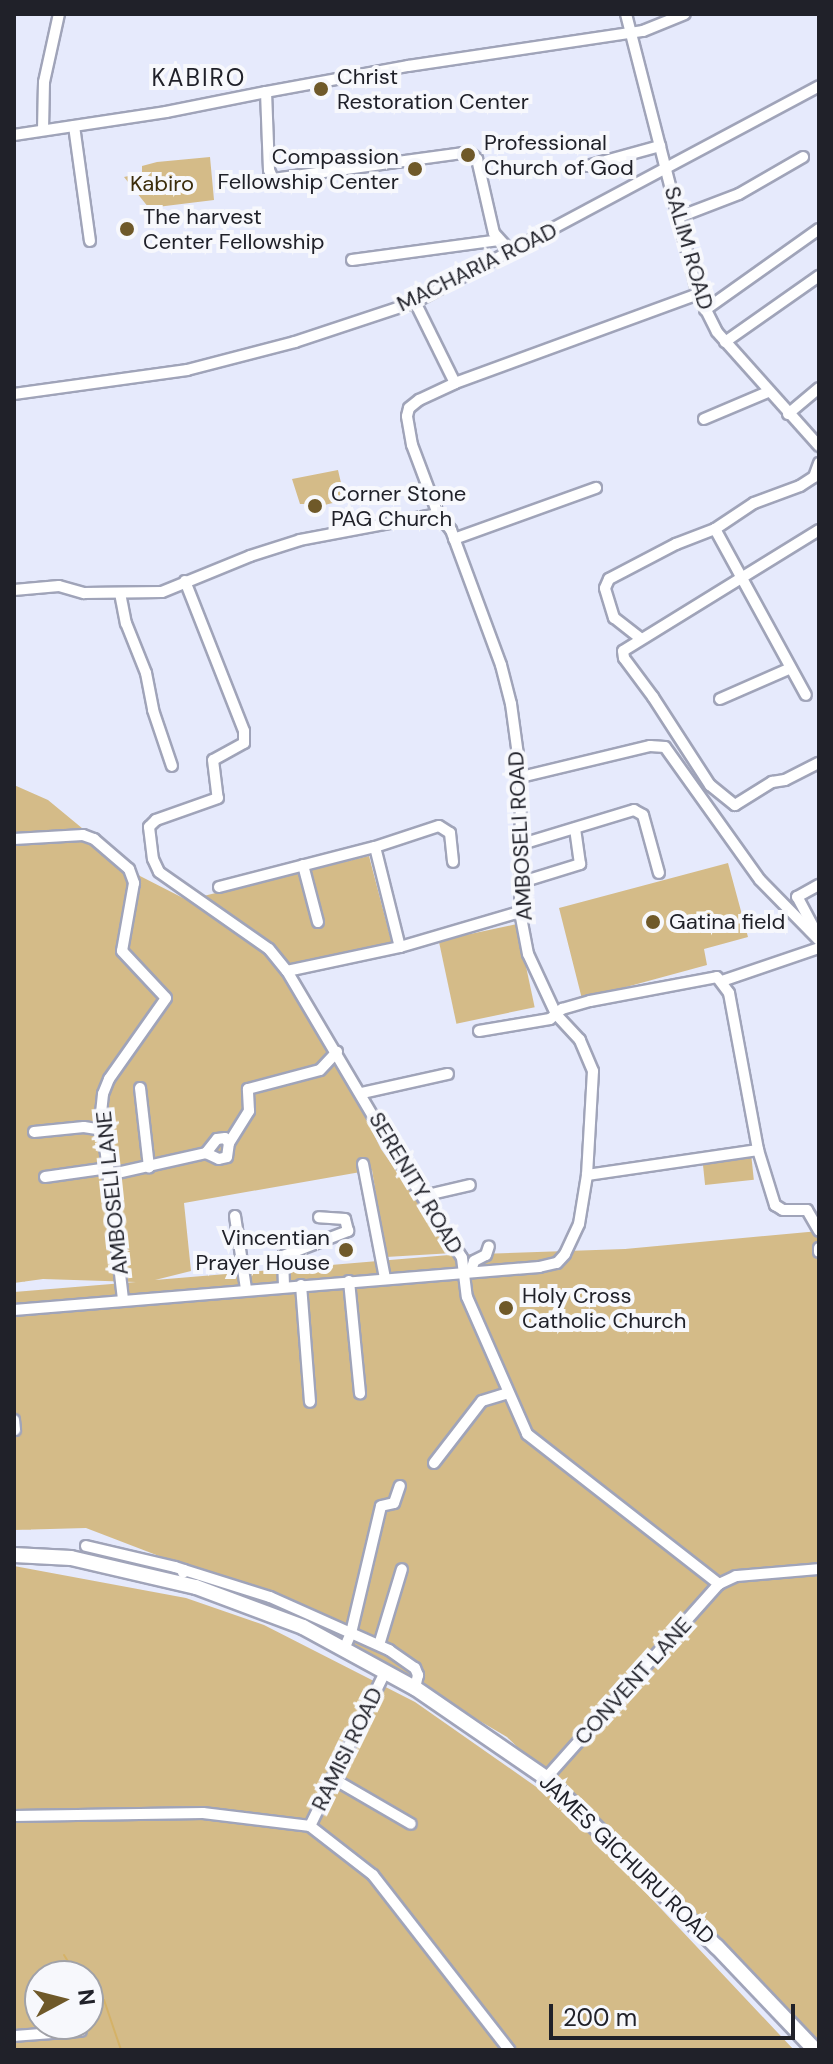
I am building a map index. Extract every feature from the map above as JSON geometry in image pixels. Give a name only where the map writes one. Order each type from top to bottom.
[{"type":"main road","name":"JAMES GICHURU ROAD","points":[[14,1555],[71,1558],[182,1576],[248,1597],[345,1647],[415,1688],[546,1778],[699,1929],[815,2050]]},
{"type":"street","points":[[43,130],[44,82],[59,14]]},
{"type":"street","name":"SALIM ROAD","points":[[626,14],[698,294],[705,310],[725,342],[819,446]]},
{"type":"street","points":[[14,135],[467,56],[630,33],[685,14]]},
{"type":"street","name":"MACHARIA ROAD","points":[[14,394],[187,370],[295,342],[415,302],[512,253],[819,86]]},
{"type":"street","points":[[266,92],[269,170],[273,179],[469,152],[477,159],[499,240],[512,253]]},
{"type":"street","points":[[74,126],[90,241]]},
{"type":"street","points":[[587,166],[660,146]]},
{"type":"street","points":[[679,217],[739,194],[803,157]]},
{"type":"street","points":[[705,310],[819,229]]},
{"type":"street","points":[[352,260],[499,240]]},
{"type":"street","points":[[725,342],[819,276]]},
{"type":"street","name":"AMBOSELI ROAD","points":[[14,1310],[557,1263],[571,1245],[579,1224],[587,1175],[593,1071],[580,1040],[556,1014],[528,954],[520,912],[521,777],[511,704],[501,665],[454,539],[438,514],[412,445],[407,416],[409,408],[419,400],[455,383],[698,294]]},
{"type":"street","points":[[415,302],[455,383]]},
{"type":"street","points":[[788,414],[819,388]]},
{"type":"street","points":[[704,419],[768,392]]},
{"type":"street","points":[[640,638],[614,618],[605,588],[609,579],[676,544],[715,529],[754,503],[809,481],[819,463]]},
{"type":"street","points":[[454,539],[596,488]]},
{"type":"street","points":[[14,590],[59,586],[84,593],[162,592],[300,540],[438,514]]},
{"type":"street","points":[[715,529],[806,695]]},
{"type":"street","points":[[819,530],[626,647],[624,658],[710,785],[735,805],[772,782],[785,780],[819,763]]},
{"type":"street","name":"SERENITY ROAD","points":[[185,581],[244,731],[244,743],[213,760],[218,798],[156,820],[149,827],[153,859],[159,872],[269,949],[287,971],[462,1258],[468,1271],[467,1297],[508,1393],[532,1440],[719,1584]]},
{"type":"street","points":[[120,593],[126,623],[146,673],[153,710],[172,766]]},
{"type":"street","points":[[720,699],[791,668]]},
{"type":"street","points":[[521,777],[650,746],[665,747],[760,880],[819,939]]},
{"type":"street","points":[[522,844],[639,811],[643,815],[659,873]]},
{"type":"street","points":[[219,887],[443,827],[450,833],[453,862]]},
{"type":"street","points":[[522,882],[580,864],[575,828]]},
{"type":"street","name":"AMBOSELI LANE","points":[[14,839],[83,835],[94,839],[129,869],[134,879],[122,951],[166,998],[109,1079],[101,1112],[123,1299]]},
{"type":"street","points":[[375,847],[400,947]]},
{"type":"street","points":[[303,865],[318,922]]},
{"type":"street","points":[[819,885],[797,897],[819,939]]},
{"type":"street","points":[[287,971],[400,947],[520,912]]},
{"type":"street","points":[[479,1031],[550,1019],[590,1001],[707,976],[722,981],[819,948]]},
{"type":"street","points":[[722,981],[729,993],[741,1043],[758,1150],[775,1205],[783,1210],[807,1210],[819,1231]]},
{"type":"street","points":[[45,1177],[149,1167],[206,1153],[217,1139],[225,1138],[229,1143],[249,1111],[248,1089],[320,1070],[337,1052]]},
{"type":"street","points":[[362,1093],[448,1074]]},
{"type":"street","points":[[140,1088],[149,1167]]},
{"type":"street","points":[[34,1132],[84,1127],[103,1130]]},
{"type":"street","points":[[587,1175],[758,1150]]},
{"type":"street","points":[[363,1164],[385,1278]]},
{"type":"street","points":[[423,1196],[444,1188],[470,1185]]},
{"type":"street","points":[[235,1216],[246,1289]]},
{"type":"street","points":[[284,1286],[283,1256],[348,1231],[345,1219],[319,1217]]},
{"type":"street","points":[[468,1271],[474,1261],[486,1255],[489,1246]]},
{"type":"street","points":[[349,1281],[360,1393]]},
{"type":"street","points":[[301,1285],[310,1402]]},
{"type":"street","points":[[434,1463],[482,1401],[508,1393]]},
{"type":"street","points":[[14,1420],[15,1430]]},
{"type":"street","points":[[345,1647],[381,1506],[394,1503],[400,1486]]},
{"type":"street","points":[[86,1546],[182,1576]]},
{"type":"street","points":[[379,1645],[402,1569]]},
{"type":"street","points":[[719,1584],[736,1576],[819,1569]]},
{"type":"street","name":"CONVENT LANE","points":[[546,1778],[719,1584]]},
{"type":"street","points":[[248,1597],[379,1645],[415,1668],[415,1688]]},
{"type":"street","name":"RAMISI ROAD","points":[[310,1826],[385,1672]]},
{"type":"street","points":[[332,1778],[411,1824]]},
{"type":"street","points":[[14,1816],[203,1813],[310,1826],[373,1875],[509,2050]]},
{"type":"green space","name":"Kabiro","points":[[210,157],[214,200],[149,208],[124,177],[142,173],[142,166],[157,162]]},
{"type":"green space","points":[[338,470],[345,500],[308,509],[307,504],[300,504],[292,479]]},
{"type":"green space","points":[[14,785],[48,800],[140,876],[187,900],[369,856],[392,944],[295,975],[381,1149],[453,1253],[386,1257],[372,1170],[184,1203],[191,1271],[155,1280],[449,1255],[625,1249],[819,1231],[819,2050],[604,1833],[602,1846],[794,2050],[14,2050],[14,1566],[186,1598],[264,1625],[415,1702],[545,1793],[555,1783],[507,1737],[301,1616],[232,1584],[86,1528],[14,1530],[14,1292],[136,1282],[43,1279],[14,1283]]},
{"type":"green space","name":"Gatina field","points":[[728,863],[748,937],[704,949],[707,965],[582,999],[559,908]]},
{"type":"green space","points":[[517,924],[535,1007],[456,1024],[439,941]]},
{"type":"green space","points":[[751,1153],[754,1180],[705,1185],[702,1158]]},
{"type":"waterway","points":[[64,1955],[67,1960]]},
{"type":"waterway","points":[[104,2000],[121,2050]]},
{"type":"place","name":"Christ Restoration Center","points":[[321,89]]},
{"type":"place","name":"Professional Church of God","points":[[468,155]]},
{"type":"place","name":"Compassion Fellowship Center","points":[[415,169]]},
{"type":"place","name":"The harvest Center Fellowship","points":[[127,229]]},
{"type":"place","name":"Corner Stone PAG Church","points":[[315,506]]},
{"type":"place","name":"Gatina field","points":[[653,922]]},
{"type":"place","name":"Vincentian Prayer House","points":[[346,1250]]},
{"type":"place","name":"Holy Cross Catholic Church","points":[[506,1308]]},
{"type":"district","name":"KABIRO","points":[[199,78]]}]
